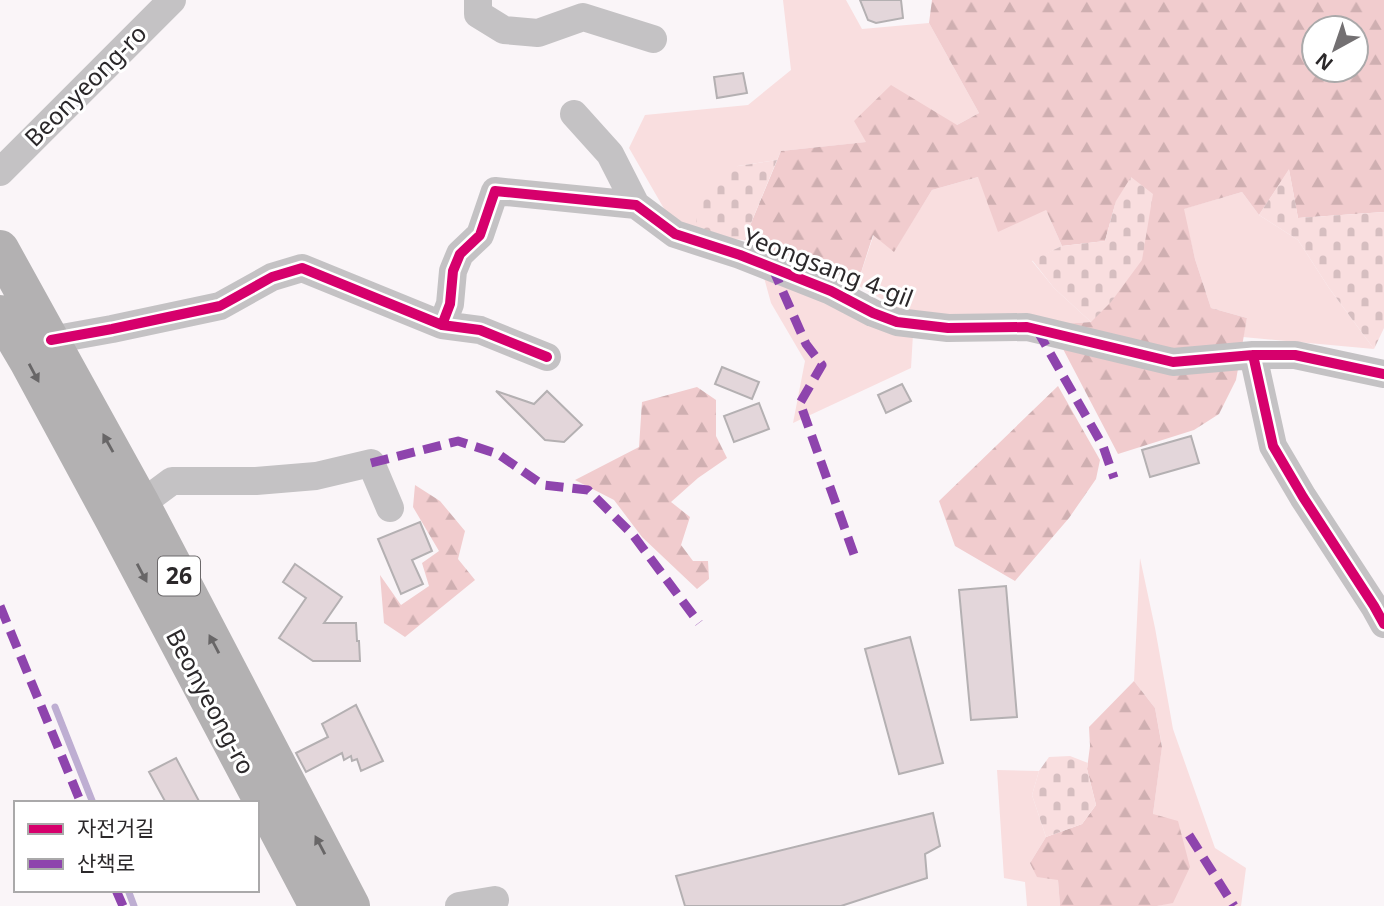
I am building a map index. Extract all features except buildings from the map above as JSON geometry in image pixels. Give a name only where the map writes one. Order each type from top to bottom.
[{"type":"main road","name":"Beonyeong-ro","points":[[0,249],[141,504],[351,906]]},
{"type":"main road","name":"Beonyeong-ro","points":[[0,314],[101,496],[318,906]]},
{"type":"street","name":"Beonyeong-ro","points":[[0,172],[172,0]]},
{"type":"street","points":[[478,0],[478,14],[504,30],[538,33],[583,17],[653,39]]},
{"type":"street","points":[[574,114],[610,154],[636,205]]},
{"type":"street","points":[[442,325],[450,304],[453,271],[460,254],[480,235],[495,191],[636,205]]},
{"type":"street","name":"Yeongsang 4-gil","points":[[636,205],[675,234],[740,255],[831,290],[873,313],[897,322],[948,328],[1027,327],[1173,362],[1253,355],[1295,355],[1384,374]]},
{"type":"street","points":[[51,340],[220,306],[272,277],[302,268],[442,325],[480,330],[547,357]]},
{"type":"street","points":[[1253,355],[1273,446],[1384,624]]},
{"type":"street","points":[[141,504],[172,481],[256,481],[316,477],[371,463],[390,508]]},
{"type":"street","points":[[459,906],[495,900]]},
{"type":"green space","points":[[783,0],[846,0],[862,29],[929,23],[979,113],[957,125],[867,142],[781,151],[777,160],[738,166],[695,227],[670,219],[629,148],[645,115],[748,105],[791,70]]},
{"type":"green space","points":[[932,0],[1384,0],[1384,212],[1298,218],[1289,170],[1259,215],[1242,192],[1184,209],[1195,259],[1211,308],[1247,318],[1236,380],[1219,414],[1194,430],[1118,454],[1062,347],[1061,324],[1091,322],[1116,201],[1105,241],[1062,246],[1046,210],[998,232],[978,177],[932,190],[894,252],[873,235],[857,285],[807,259],[777,254],[744,240],[781,151],[866,142],[854,121],[891,85],[957,125],[979,113],[929,23]]},
{"type":"green space","points":[[777,160],[744,240],[723,238],[695,227],[704,185],[738,166]]},
{"type":"green space","points":[[1289,169],[1298,218],[1384,212],[1384,328],[1374,349],[1298,240],[1259,215]]},
{"type":"green space","points":[[978,177],[1046,210],[1062,246],[1032,261],[1054,288],[1091,322],[1061,324],[906,313],[857,285],[874,234],[894,251],[932,190]]},
{"type":"green space","points":[[1131,177],[1153,194],[1142,260],[1111,302],[1091,322],[1054,288],[1032,260],[1062,246],[1105,241],[1116,201]]},
{"type":"green space","points":[[1242,192],[1259,215],[1298,240],[1374,349],[1243,337],[1247,318],[1211,308],[1183,209]]},
{"type":"green space","points":[[763,274],[913,334],[911,368],[793,423],[805,361],[771,303]]},
{"type":"green space","points":[[1058,386],[1100,460],[1096,479],[1069,518],[1015,581],[955,546],[939,501]]},
{"type":"green space","points":[[697,387],[716,400],[716,436],[727,458],[698,478],[671,502],[690,517],[681,545],[693,561],[708,561],[709,579],[697,589],[642,537],[614,500],[575,480],[639,447],[642,402]]},
{"type":"green space","points":[[415,485],[440,501],[465,531],[458,559],[475,580],[405,637],[384,623],[380,575],[401,605],[429,586],[422,563],[439,551],[413,507]]},
{"type":"green space","points":[[1140,558],[1173,729],[1215,848],[1246,868],[1241,906],[1157,906],[1173,902],[1153,814],[1162,746],[1155,708],[1134,681]]},
{"type":"green space","points":[[1134,681],[1155,708],[1162,747],[1153,814],[1178,821],[1190,867],[1173,903],[1157,906],[1060,906],[1058,880],[1037,877],[1030,863],[1046,837],[1082,824],[1096,805],[1087,769],[1089,727]]},
{"type":"green space","points":[[1070,756],[1088,763],[1087,769],[1096,805],[1082,824],[1046,837],[1032,795],[1039,771],[1049,757]]},
{"type":"green space","points":[[997,770],[1039,771],[1032,795],[1046,837],[1030,863],[1058,880],[1060,906],[1027,906],[1025,882],[1004,878]]},
{"type":"waterway","points":[[55,707],[92,801]]},
{"type":"waterway","points":[[129,892],[134,906]]},
{"type":"marked path","points":[[772,267],[806,344],[822,365],[800,403],[856,560]]},
{"type":"marked path","points":[[1037,330],[1103,446],[1114,478]]},
{"type":"marked path","points":[[371,463],[458,441],[498,454],[543,485],[588,490],[633,535],[699,623]]},
{"type":"marked path","points":[[0,606],[80,801]]},
{"type":"marked path","points":[[1189,835],[1234,906]]},
{"type":"marked path","points":[[117,892],[123,906]]},
{"type":"cycle path","points":[[442,325],[450,304],[453,271],[460,254],[480,235],[495,191],[636,205],[675,234],[740,255],[831,291],[897,322],[948,328],[1027,327],[1173,362],[1253,355],[1295,355],[1384,374]]},
{"type":"cycle path","points":[[51,340],[220,306],[272,277],[302,268],[442,325],[480,330],[547,357]]},
{"type":"cycle path","points":[[1253,355],[1273,446],[1384,624]]}]
